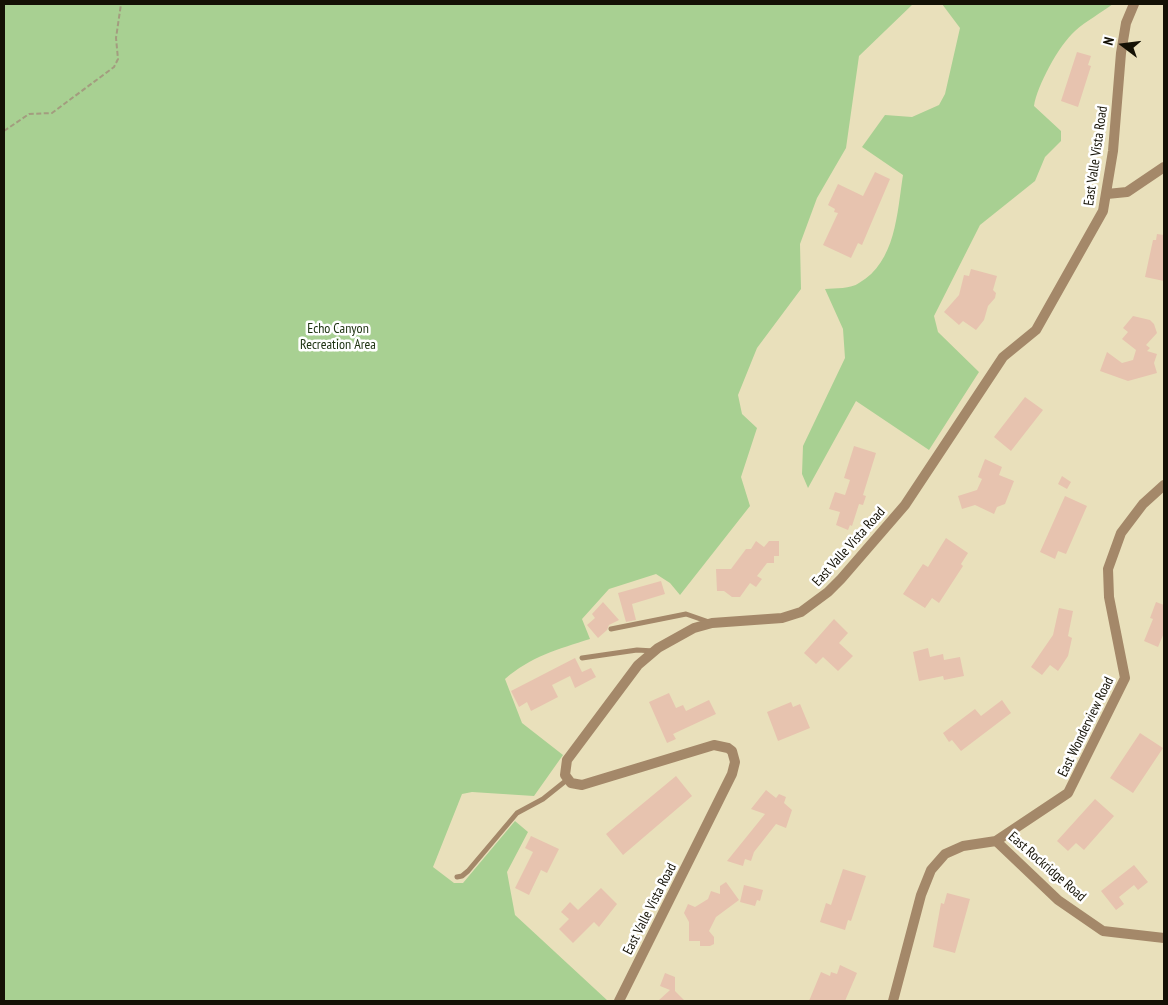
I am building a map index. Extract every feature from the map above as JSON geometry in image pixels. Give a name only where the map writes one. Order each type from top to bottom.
[{"type":"street","name":"East Valle Vista Road","points":[[618,1001],[718,805],[732,774],[733,757],[728,748],[714,746],[582,784],[571,783],[565,775],[567,760],[638,665],[654,651],[694,628],[712,623],[782,618],[801,612],[828,592],[841,579],[905,505],[1003,357],[1036,330],[1103,211],[1113,151],[1121,53],[1126,23],[1134,4]]},
{"type":"street","points":[[1107,194],[1127,192],[1164,167]]},
{"type":"street","name":"East Wonderview Road","points":[[893,1001],[921,895],[931,870],[945,854],[963,846],[996,841],[1068,794],[1125,678],[1109,597],[1108,569],[1121,533],[1143,504],[1164,485]]},
{"type":"street","name":"East Rockridge Road","points":[[996,841],[1058,900],[1102,930],[1164,938]]},
{"type":"lane","points":[[611,629],[686,614],[712,623]]},
{"type":"lane","points":[[582,658],[637,650],[654,651]]},
{"type":"lane","points":[[457,877],[462,876],[468,871],[517,813],[544,800],[568,779]]},
{"type":"path","points":[[4,131],[29,114],[52,113],[114,68],[118,59],[116,38],[121,4]]},
{"type":"green space","name":"Echo Canyon Recreation Area","points":[[4,4],[913,4],[859,56],[846,148],[817,198],[800,244],[801,289],[757,348],[738,395],[742,414],[757,428],[741,477],[750,506],[680,595],[670,583],[656,574],[609,589],[582,619],[590,639],[534,659],[505,679],[522,723],[563,755],[534,796],[472,792],[462,794],[433,867],[454,883],[463,883],[515,821],[528,832],[507,872],[515,915],[608,1001],[4,1001]]},
{"type":"green space","points":[[942,4],[1113,4],[1075,31],[1062,46],[1050,66],[1039,88],[1034,106],[1061,131],[1061,141],[1045,157],[1035,181],[980,225],[934,316],[938,332],[979,372],[929,450],[856,401],[808,488],[802,474],[803,446],[845,358],[843,329],[825,289],[843,288],[859,283],[881,263],[893,235],[899,205],[903,175],[862,147],[885,115],[912,117],[939,105],[945,94],[960,28]]},
{"type":"building","points":[[1077,52],[1091,56],[1088,65],[1091,66],[1078,107],[1061,101]]},
{"type":"building","points":[[875,172],[890,179],[862,245],[858,243],[851,258],[823,245],[838,213],[834,212],[835,209],[828,205],[838,184],[863,196]]},
{"type":"building","points":[[1157,234],[1164,235],[1164,281],[1145,277],[1153,240],[1156,240]]},
{"type":"building","points":[[971,269],[997,276],[993,290],[996,293],[995,298],[988,306],[984,320],[976,330],[963,321],[959,325],[944,312],[959,295],[964,275],[969,276]]},
{"type":"building","points":[[1133,316],[1150,320],[1154,324],[1157,333],[1146,345],[1150,348],[1147,351],[1157,354],[1154,363],[1157,373],[1128,381],[1100,371],[1107,352],[1122,363],[1133,360],[1136,350],[1122,339],[1128,332],[1123,328]]},
{"type":"building","points":[[1025,397],[1043,410],[1011,451],[994,437]]},
{"type":"building","points":[[854,446],[876,453],[863,495],[866,496],[863,505],[859,504],[852,526],[850,525],[848,530],[836,525],[840,512],[829,509],[835,492],[845,495],[850,480],[844,478]]},
{"type":"building","points":[[985,459],[1002,467],[999,475],[1014,481],[1005,504],[997,507],[994,514],[975,505],[962,509],[958,496],[977,490],[982,479],[978,477]]},
{"type":"building","points":[[1062,476],[1071,482],[1067,489],[1058,484]]},
{"type":"building","points":[[1065,496],[1087,506],[1066,554],[1058,551],[1055,559],[1040,552]]},
{"type":"building","points":[[946,538],[968,553],[961,564],[963,566],[939,603],[932,598],[925,608],[903,594],[923,564],[928,567]]},
{"type":"building","points":[[756,541],[764,547],[769,541],[779,541],[779,556],[774,556],[774,563],[767,563],[757,576],[762,579],[756,587],[750,583],[740,597],[732,597],[724,591],[717,591],[716,569],[731,569],[746,549],[751,549]]},
{"type":"building","points":[[661,581],[665,594],[632,604],[636,620],[626,622],[618,593]]},
{"type":"building","points":[[603,602],[619,620],[609,625],[607,630],[598,638],[587,625],[595,618],[592,614]]},
{"type":"building","points":[[1156,602],[1164,605],[1164,633],[1158,647],[1144,641],[1153,619],[1150,618]]},
{"type":"building","points":[[1059,608],[1073,611],[1068,636],[1072,638],[1068,656],[1058,671],[1050,665],[1042,675],[1031,667],[1053,635]]},
{"type":"building","points":[[834,619],[848,633],[839,643],[853,656],[838,671],[823,657],[816,664],[804,653]]},
{"type":"building","points":[[928,648],[930,657],[943,654],[944,660],[960,657],[964,676],[944,680],[943,676],[919,681],[913,652]]},
{"type":"building","points":[[575,658],[582,672],[591,668],[596,677],[575,688],[570,676],[552,685],[558,697],[531,711],[527,702],[519,707],[511,691]]},
{"type":"building","points":[[669,693],[676,708],[683,705],[686,711],[709,700],[716,714],[673,734],[676,739],[667,743],[649,702]]},
{"type":"building","points":[[1002,700],[1011,713],[961,751],[952,740],[949,742],[943,733],[975,709],[981,716]]},
{"type":"building","points":[[791,702],[793,707],[800,704],[810,728],[778,741],[767,712]]},
{"type":"building","points":[[1140,733],[1163,748],[1133,793],[1110,778]]},
{"type":"building","points":[[676,776],[692,796],[623,855],[606,834]]},
{"type":"building","points":[[766,790],[776,798],[779,794],[786,797],[784,803],[792,810],[786,828],[776,824],[754,852],[751,861],[745,859],[743,866],[727,861],[765,814],[751,809]]},
{"type":"building","points":[[1095,799],[1114,816],[1084,850],[1076,843],[1068,851],[1057,841]]},
{"type":"building","points":[[531,836],[559,849],[547,873],[541,870],[529,895],[515,888],[533,852],[525,848]]},
{"type":"building","points":[[1134,865],[1148,882],[1138,890],[1134,885],[1119,897],[1124,904],[1116,910],[1101,891]]},
{"type":"building","points":[[843,869],[866,876],[851,921],[848,920],[845,930],[820,922],[826,903],[831,905]]},
{"type":"building","points":[[726,882],[739,900],[716,917],[709,931],[714,937],[714,944],[700,946],[700,941],[689,941],[689,922],[684,913],[688,904],[695,907],[708,899],[711,891],[720,894],[720,886]]},
{"type":"building","points":[[744,885],[763,890],[760,901],[757,900],[755,906],[740,902]]},
{"type":"building","points":[[601,888],[617,904],[599,927],[594,922],[573,943],[559,929],[569,919],[561,912],[570,902],[578,910]]},
{"type":"building","points":[[947,893],[970,899],[955,953],[933,947],[941,903],[944,904]]},
{"type":"building","points":[[840,965],[857,973],[845,1001],[809,1001],[821,972],[830,976],[831,972],[837,974]]},
{"type":"building","points":[[665,973],[675,977],[675,991],[685,1001],[658,1001],[670,990],[660,986]]}]
